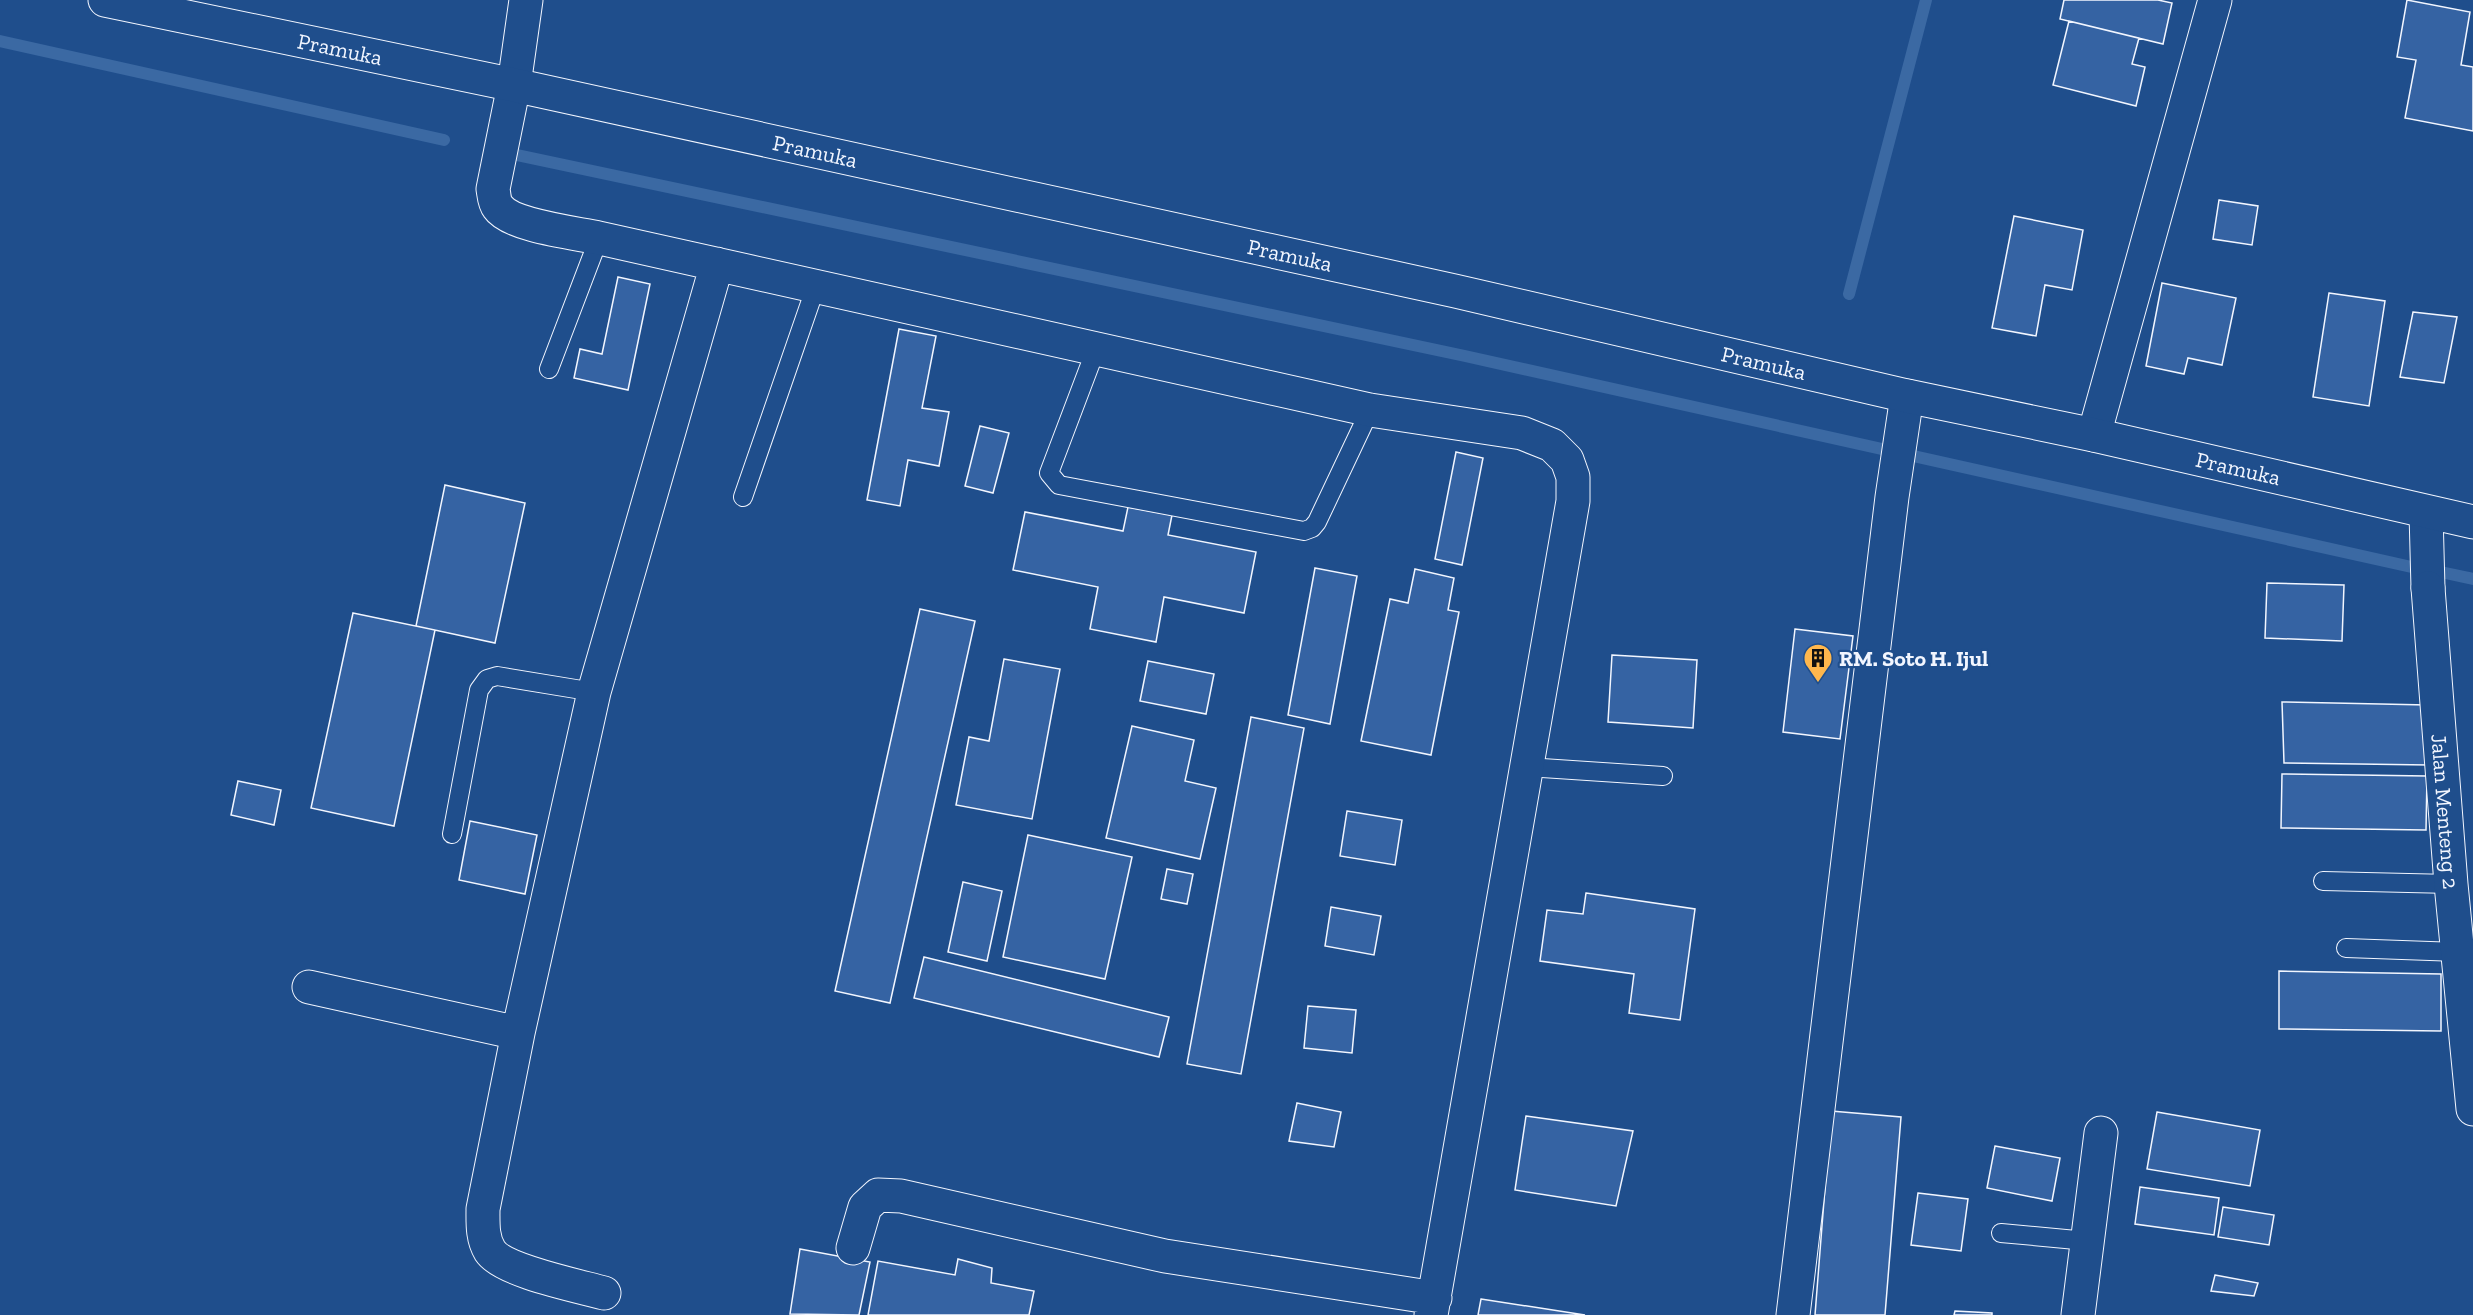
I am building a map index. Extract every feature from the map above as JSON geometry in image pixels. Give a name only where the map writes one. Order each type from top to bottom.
[{"type":"street","name":"Pramuka","points":[[106,0],[514,85],[1455,291],[1907,396],[2094,435],[2426,528],[2473,522]]},
{"type":"street","points":[[526,0],[514,85],[493,189],[496,206],[506,214],[520,220],[599,238],[1370,410],[1522,433],[1552,445],[1568,460],[1573,477],[1573,501],[1433,1306],[1165,1256],[901,1196],[878,1195],[866,1207],[854,1248]]},
{"type":"street","points":[[2094,435],[2215,0]]},
{"type":"street","points":[[604,1293],[501,1262],[490,1251],[483,1231],[483,1209],[518,1033],[594,692],[717,264]]},
{"type":"street","points":[[1793,1315],[1892,497],[1907,396]]},
{"type":"street","name":"Jalan Menteng 2","points":[[2426,528],[2428,588],[2459,895],[2458,952],[2469,1017],[2473,1109]]},
{"type":"street","points":[[309,987],[518,1033]]},
{"type":"street","points":[[2078,1315],[2101,1133]]},
{"type":"lane","points":[[549,369],[599,238]]},
{"type":"lane","points":[[743,497],[816,286]]},
{"type":"lane","points":[[1096,349],[1049,473],[1059,485],[1304,531],[1312,528],[1317,522],[1370,410]]},
{"type":"lane","points":[[452,834],[479,690],[487,679],[497,676],[594,692]]},
{"type":"lane","points":[[1527,767],[1663,776]]},
{"type":"lane","points":[[2323,881],[2459,895]]},
{"type":"lane","points":[[2346,948],[2458,952]]},
{"type":"lane","points":[[2001,1233],[2087,1240]]},
{"type":"building","points":[[2064,0],[2158,0],[2172,3],[2163,44],[2060,19]]},
{"type":"building","points":[[2407,0],[2470,12],[2461,65],[2473,67],[2473,131],[2405,118],[2416,60],[2397,57]]},
{"type":"building","points":[[2069,21],[2139,38],[2132,64],[2145,67],[2136,106],[2053,85]]},
{"type":"building","points":[[2219,200],[2258,206],[2252,245],[2213,239]]},
{"type":"building","points":[[2014,216],[2083,230],[2072,290],[2045,285],[2036,336],[1992,328]]},
{"type":"building","points":[[618,277],[650,284],[628,390],[574,378],[580,349],[602,354]]},
{"type":"building","points":[[2162,283],[2236,298],[2222,365],[2188,358],[2184,374],[2146,366]]},
{"type":"building","points":[[2329,293],[2385,301],[2369,406],[2313,397]]},
{"type":"building","points":[[2413,312],[2457,317],[2444,383],[2400,377]]},
{"type":"building","points":[[899,329],[936,336],[922,408],[949,412],[939,466],[908,460],[900,506],[867,500]]},
{"type":"building","points":[[980,426],[1009,433],[993,493],[965,486]]},
{"type":"building","points":[[1456,452],[1483,458],[1462,565],[1435,559]]},
{"type":"building","points":[[445,485],[525,503],[495,643],[416,626]]},
{"type":"building","points":[[1128,507],[1172,515],[1168,535],[1256,552],[1244,613],[1164,597],[1156,642],[1090,629],[1098,587],[1013,570],[1025,512],[1123,531]]},
{"type":"building","points":[[1315,568],[1357,576],[1330,724],[1288,715]]},
{"type":"building","points":[[1415,569],[1454,578],[1448,610],[1459,612],[1431,755],[1361,741],[1390,599],[1408,603]]},
{"type":"building","points":[[2267,583],[2344,585],[2342,641],[2265,638]]},
{"type":"building","points":[[920,609],[975,621],[890,1003],[835,991]]},
{"type":"building","points":[[353,613],[435,630],[394,826],[311,808]]},
{"type":"building","name":"RM. Soto H. Ijul","points":[[1795,629],[1853,636],[1840,739],[1783,732]]},
{"type":"building","points":[[1612,655],[1697,660],[1693,728],[1608,722]]},
{"type":"building","points":[[1004,659],[1060,669],[1032,819],[956,805],[969,737],[989,741]]},
{"type":"building","points":[[1148,661],[1214,674],[1206,714],[1140,701]]},
{"type":"building","points":[[2282,702],[2427,705],[2429,765],[2284,763]]},
{"type":"building","points":[[1251,717],[1304,728],[1241,1074],[1187,1064]]},
{"type":"building","points":[[1132,726],[1194,740],[1185,781],[1216,788],[1200,859],[1106,838]]},
{"type":"building","points":[[2282,774],[2427,776],[2426,830],[2281,828]]},
{"type":"building","points":[[238,781],[281,790],[274,825],[231,815]]},
{"type":"building","points":[[1347,811],[1402,820],[1395,865],[1340,856]]},
{"type":"building","points":[[470,821],[537,835],[525,894],[459,880]]},
{"type":"building","points":[[1028,835],[1132,857],[1105,979],[1003,957]]},
{"type":"building","points":[[1167,869],[1193,874],[1187,904],[1161,899]]},
{"type":"building","points":[[963,882],[1002,891],[987,961],[948,952]]},
{"type":"building","points":[[1586,893],[1695,909],[1680,1020],[1629,1013],[1634,974],[1540,961],[1547,910],[1583,914]]},
{"type":"building","points":[[1331,907],[1381,916],[1374,955],[1325,946]]},
{"type":"building","points":[[924,957],[1169,1017],[1159,1057],[914,998]]},
{"type":"building","points":[[2279,971],[2441,974],[2441,1031],[2279,1029]]},
{"type":"building","points":[[1308,1006],[1356,1010],[1352,1053],[1304,1048]]},
{"type":"building","points":[[1297,1103],[1341,1112],[1334,1147],[1289,1141]]},
{"type":"building","points":[[1831,1111],[1901,1117],[1885,1315],[1815,1315]]},
{"type":"building","points":[[2157,1112],[2260,1130],[2250,1186],[2147,1169]]},
{"type":"building","points":[[1526,1116],[1633,1131],[1616,1206],[1515,1190]]},
{"type":"building","points":[[1995,1146],[2060,1158],[2052,1201],[1987,1188]]},
{"type":"building","points":[[2140,1187],[2219,1198],[2214,1235],[2135,1224]]},
{"type":"building","points":[[1918,1193],[1968,1199],[1961,1251],[1911,1245]]},
{"type":"building","points":[[2223,1207],[2274,1215],[2269,1245],[2218,1237]]},
{"type":"building","points":[[800,1249],[870,1262],[859,1315],[790,1314]]},
{"type":"building","points":[[958,1259],[992,1268],[991,1283],[1034,1291],[1029,1315],[868,1315],[878,1261],[955,1275]]},
{"type":"building","points":[[2215,1275],[2258,1283],[2254,1296],[2211,1291]]},
{"type":"building","points":[[1481,1299],[1585,1315],[1478,1315]]},
{"type":"building","points":[[1955,1311],[1992,1313],[1992,1315],[1954,1315]]},
{"type":"waterway","points":[[1849,294],[1926,0]]},
{"type":"waterway","points":[[0,41],[444,140]]},
{"type":"waterway","points":[[503,152],[1465,356],[2416,568]]},
{"type":"waterway","points":[[2436,571],[2473,579]]},
{"type":"place","name":"RM. Soto H. Ijul","points":[[1818,684]]}]
